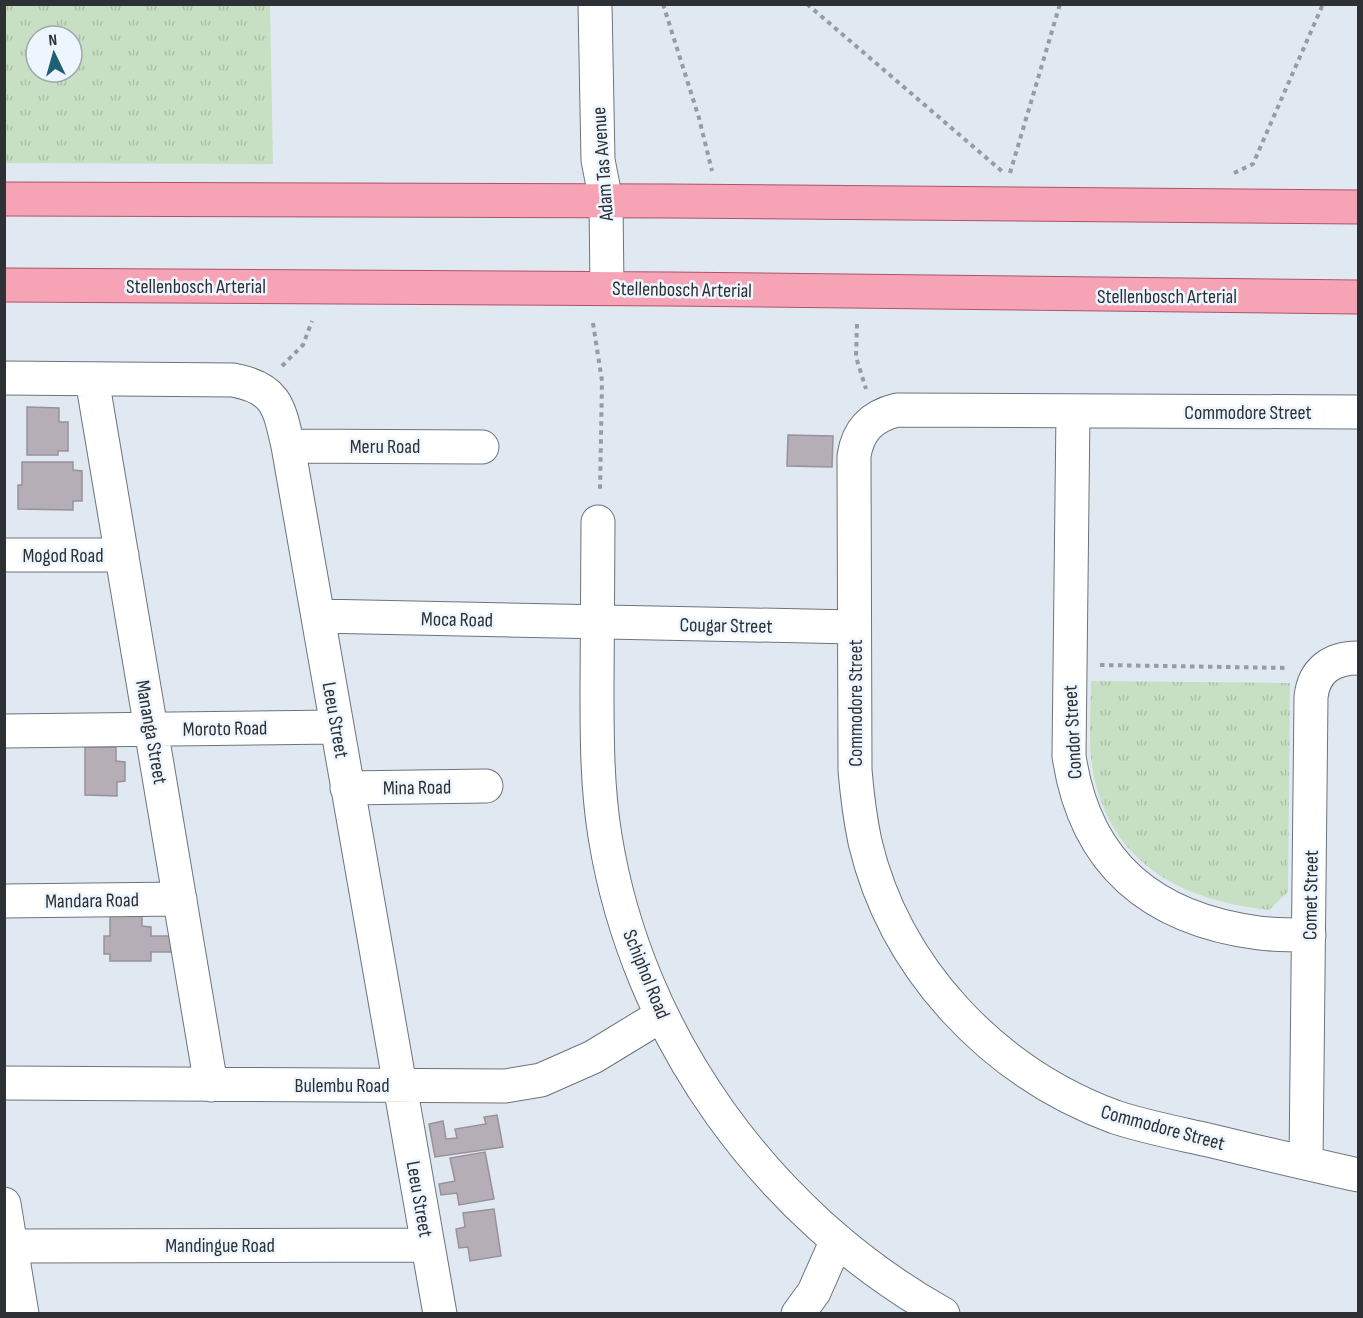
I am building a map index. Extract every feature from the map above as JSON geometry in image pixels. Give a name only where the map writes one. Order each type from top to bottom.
[{"type":"main road","points":[[4,199],[1359,207]]},
{"type":"main road","name":"Stellenbosch Arterial","points":[[4,285],[607,288],[1359,297]]},
{"type":"street","name":"Adam Tas Avenue","points":[[595,4],[598,160],[606,201],[607,288]]},
{"type":"street","points":[[4,378],[233,380],[248,382],[261,389]]},
{"type":"street","name":"Mananga Street","points":[[92,379],[211,1086]]},
{"type":"street","name":"Leeu Street","points":[[261,389],[278,407],[288,446],[440,1314]]},
{"type":"street","name":"Commodore Street","points":[[1359,412],[897,410],[883,414],[869,423],[861,432],[855,450],[855,770],[858,807],[865,843],[876,879],[899,931],[929,979],[954,1010],[981,1037],[1012,1062],[1045,1084],[1079,1102],[1116,1117],[1154,1128],[1359,1175]]},
{"type":"street","name":"Condor Street","points":[[1073,411],[1069,756],[1073,781],[1090,828],[1120,870],[1146,893],[1184,914],[1234,929],[1261,933],[1309,935]]},
{"type":"street","name":"Meru Road","points":[[288,446],[482,447]]},
{"type":"street","name":"Schiphol Road","points":[[598,522],[598,765],[605,834],[612,873],[625,922],[662,1015],[704,1088],[738,1137],[768,1174],[837,1240],[878,1272],[943,1314]]},
{"type":"street","name":"Mogod Road","points":[[4,555],[122,555]]},
{"type":"street","name":"Moca Road","points":[[318,616],[597,622]]},
{"type":"street","name":"Cougar Street","points":[[597,622],[855,627]]},
{"type":"street","points":[[1323,669],[1331,662],[1359,658]]},
{"type":"street","name":"Comet Street","points":[[1306,1163],[1311,697],[1316,677],[1323,669]]},
{"type":"street","name":"Moroto Road","points":[[4,731],[337,727]]},
{"type":"street","name":"Mina Road","points":[[348,788],[486,786]]},
{"type":"street","name":"Mandara Road","points":[[4,901],[180,899]]},
{"type":"street","name":"Bulembu Road","points":[[4,1083],[505,1086],[541,1080],[593,1057],[662,1015]]},
{"type":"street","points":[[4,1204],[22,1314]]},
{"type":"street","points":[[798,1314],[813,1292],[837,1240]]},
{"type":"street","name":"Mandingue Road","points":[[11,1246],[428,1245]]},
{"type":"path","points":[[663,4],[699,118],[714,178]]},
{"type":"path","points":[[807,4],[1009,177],[1060,4]]},
{"type":"path","points":[[1226,178],[1253,164],[1323,4]]},
{"type":"path","points":[[261,389],[303,345],[312,321]]},
{"type":"path","points":[[593,323],[602,381],[598,522]]},
{"type":"path","points":[[857,324],[856,357],[867,394],[883,414]]},
{"type":"path","points":[[1069,665],[1323,669]]},
{"type":"green space","points":[[5,4],[270,5],[273,164],[5,163]]},
{"type":"green space","points":[[1091,681],[1290,683],[1288,892],[1269,910],[1210,898],[1183,888],[1159,875],[1138,858],[1120,837],[1105,811],[1095,781],[1090,744]]},
{"type":"building","points":[[27,407],[59,408],[59,422],[68,422],[68,451],[58,451],[58,455],[27,455]]},
{"type":"building","points":[[788,435],[833,436],[832,467],[787,466]]},
{"type":"building","points":[[22,462],[73,462],[73,470],[82,471],[82,501],[73,501],[73,510],[18,509],[18,485],[22,485]]},
{"type":"building","points":[[85,747],[116,747],[116,761],[125,762],[125,781],[117,782],[117,796],[85,795]]},
{"type":"building","points":[[142,912],[142,926],[151,927],[151,936],[171,936],[171,952],[151,952],[151,961],[110,961],[110,954],[104,954],[104,936],[110,936],[110,913]]},
{"type":"building","points":[[497,1115],[503,1147],[435,1157],[429,1124],[443,1121],[446,1139],[457,1138],[455,1129],[486,1124],[484,1117]]},
{"type":"building","points":[[485,1152],[494,1199],[459,1205],[457,1193],[441,1195],[439,1184],[455,1181],[450,1158]]},
{"type":"building","points":[[494,1209],[501,1256],[470,1261],[468,1247],[459,1248],[456,1229],[465,1227],[463,1213]]}]
